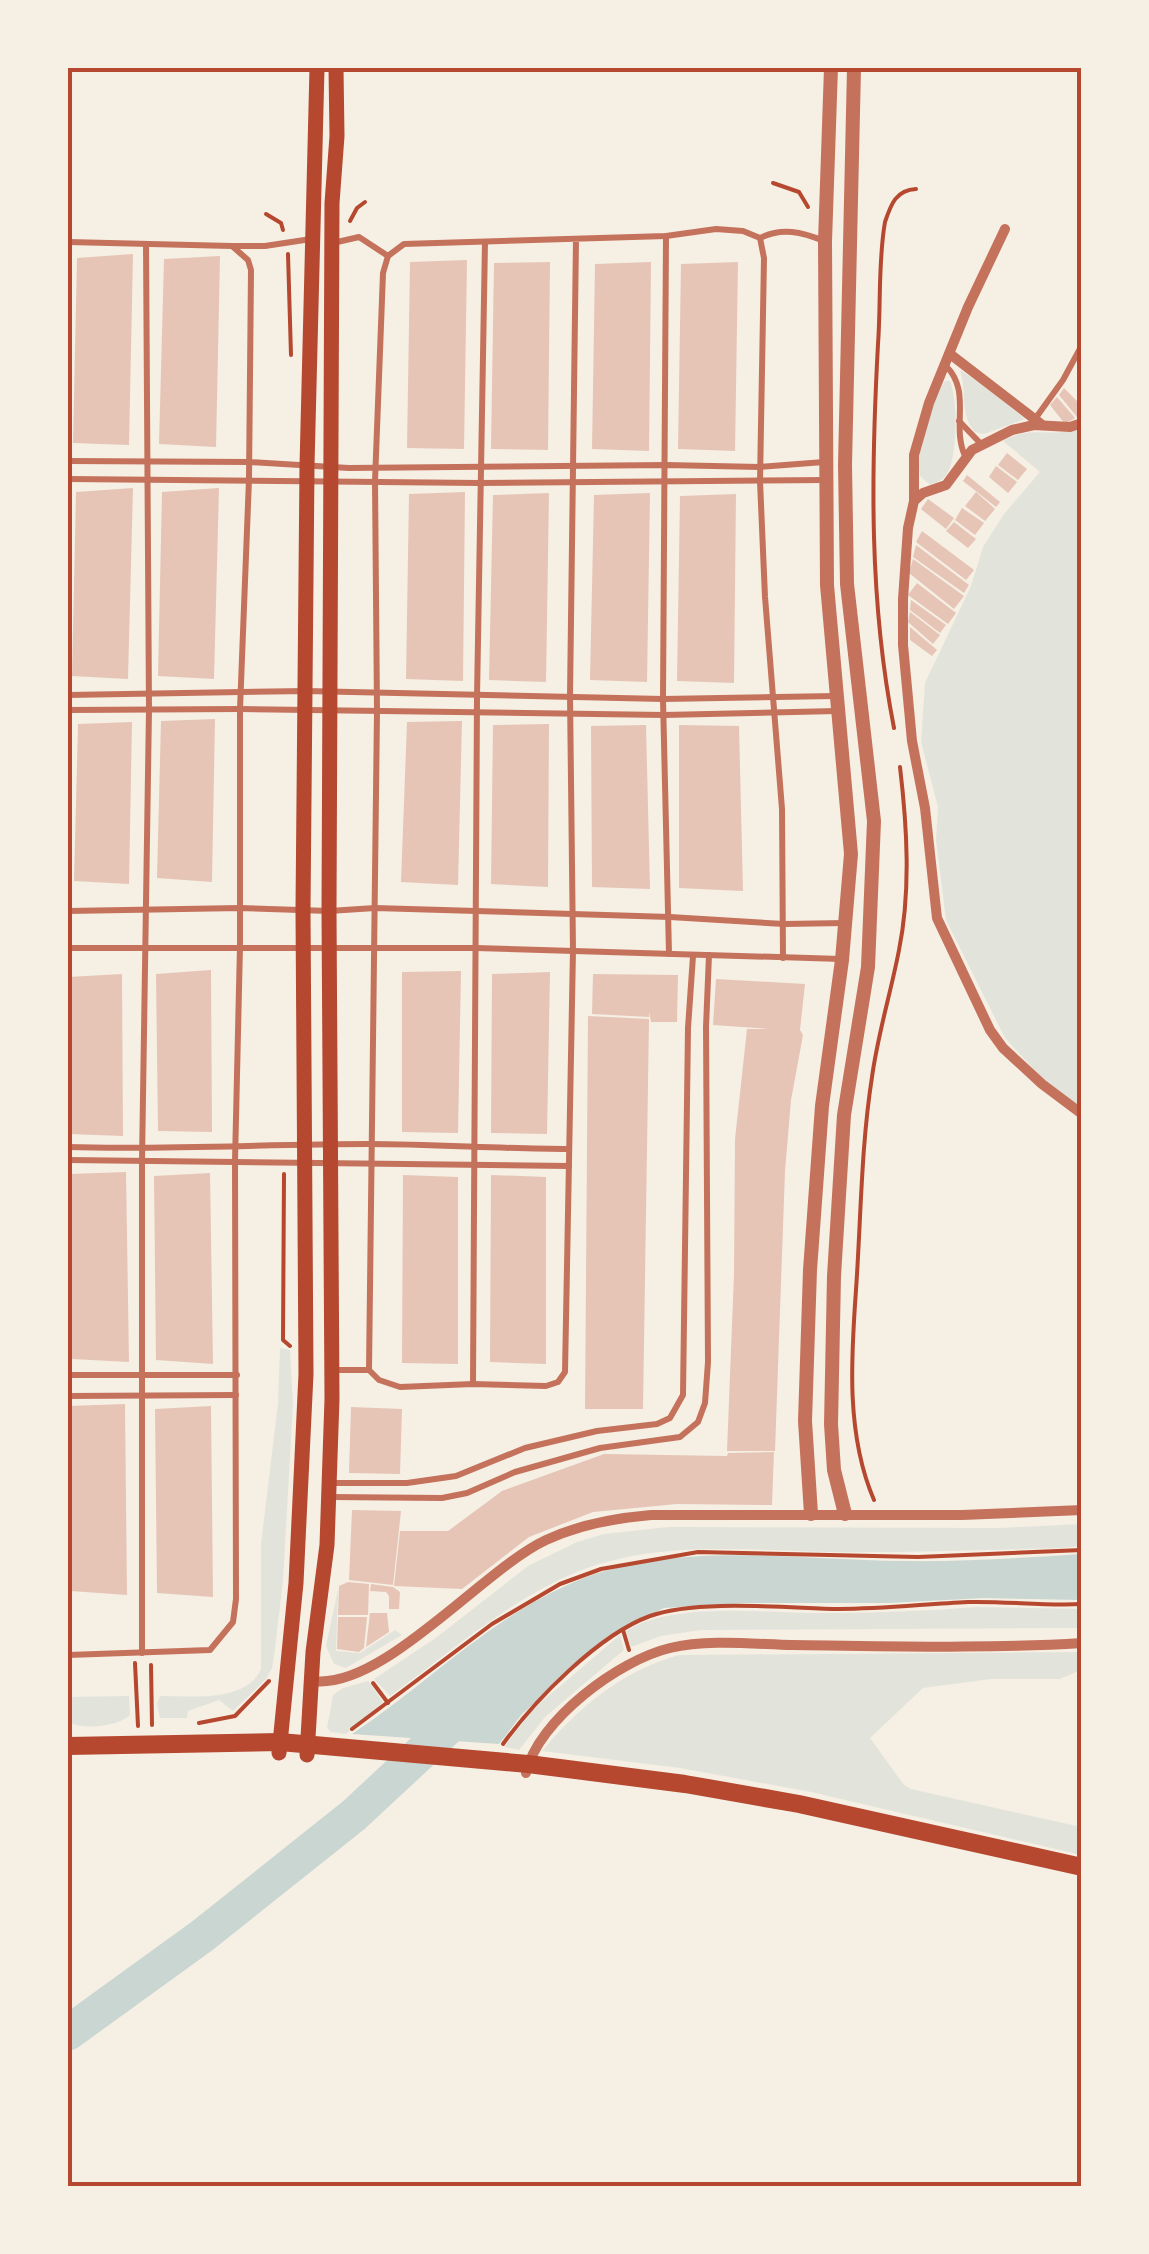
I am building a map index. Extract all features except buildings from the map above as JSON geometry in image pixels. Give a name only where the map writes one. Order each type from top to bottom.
[{"type":"main road","points":[[279,1748],[296,1583],[304,1445],[303,910],[317,68]]},
{"type":"main road","points":[[307,1750],[330,1491],[328,912],[336,68]]},
{"type":"main road","points":[[68,1750],[347,1747],[685,1784],[799,1804],[1082,1868]]},
{"type":"main road","points":[[521,1768],[797,1811],[1082,1876]]},
{"type":"street","points":[[811,1514],[804,1421],[810,1270],[822,1106],[842,960],[851,854],[827,585],[830,68]]},
{"type":"street","points":[[845,1514],[834,1470],[831,1424],[834,1276],[844,1115],[868,966],[875,858],[847,584],[845,465],[854,68]]},
{"type":"street","points":[[1005,229],[968,307],[918,435],[912,471],[914,501],[904,563],[903,645],[937,918],[996,1039],[1027,1071],[1082,1114]]},
{"type":"street","points":[[950,354],[1039,422]]},
{"type":"street","points":[[914,501],[923,493],[946,485],[966,456],[982,445],[1039,422],[1070,427],[1082,423]]},
{"type":"street","points":[[312,1681],[348,1676],[376,1662],[459,1604],[503,1566],[546,1540],[630,1516],[1082,1510]]},
{"type":"street","points":[[521,1768],[544,1734],[596,1686],[642,1657],[674,1646],[1082,1643]]},
{"type":"lane","points":[[369,1370],[377,710],[375,481],[383,273],[388,256],[404,244],[666,236],[716,229],[743,231],[760,238],[773,232],[809,234],[826,241]]},
{"type":"lane","points":[[666,236],[663,699],[669,954]]},
{"type":"lane","points":[[333,243],[360,237],[388,256]]},
{"type":"lane","points":[[760,238],[764,258],[760,481],[764,597],[782,810],[784,958]]},
{"type":"lane","points":[[68,242],[232,246],[312,239]]},
{"type":"lane","points":[[332,1370],[369,1370],[379,1380],[400,1386],[546,1386],[558,1382],[565,1372],[573,950],[570,696],[576,239]]},
{"type":"lane","points":[[473,1384],[476,696],[485,242]]},
{"type":"lane","points":[[142,1653],[142,1162],[149,708],[146,244]]},
{"type":"lane","points":[[68,1655],[210,1650],[233,1622],[240,709],[249,479],[251,270],[248,260],[232,246]]},
{"type":"lane","points":[[1039,422],[1082,345]]},
{"type":"lane","points":[[946,366],[960,386],[960,442],[966,456]]},
{"type":"lane","points":[[959,421],[982,445]]},
{"type":"lane","points":[[68,461],[249,462],[375,481],[826,480]]},
{"type":"lane","points":[[68,479],[249,479],[376,468],[760,468],[825,462]]},
{"type":"lane","points":[[68,695],[306,691],[774,698],[837,703]]},
{"type":"lane","points":[[68,710],[664,715],[775,713],[837,703]]},
{"type":"lane","points":[[68,911],[240,908],[328,912],[375,908],[784,924],[846,922]]},
{"type":"lane","points":[[68,948],[373,946],[842,960]]},
{"type":"lane","points":[[330,1491],[336,1495],[404,1500],[466,1493],[515,1472],[585,1452],[680,1437],[698,1422],[705,1402],[708,1362],[708,955]]},
{"type":"lane","points":[[330,1491],[456,1476],[526,1448],[598,1431],[657,1424],[670,1418],[678,1408],[683,1395],[688,1028],[694,956]]},
{"type":"lane","points":[[68,1147],[370,1144],[569,1149]]},
{"type":"lane","points":[[68,1160],[569,1166]]},
{"type":"lane","points":[[68,1375],[237,1375]]},
{"type":"lane","points":[[68,1396],[236,1395]]},
{"type":"path","points":[[773,183],[799,192],[805,200],[810,209],[809,234]]},
{"type":"path","points":[[266,214],[281,222],[286,244],[291,365]]},
{"type":"path","points":[[284,1163],[283,1340],[294,1350]]},
{"type":"path","points":[[347,1747],[388,1703],[524,1604],[573,1577],[613,1566],[698,1552],[918,1557],[1082,1550]]},
{"type":"path","points":[[623,1630],[630,1654]]},
{"type":"path","points":[[142,1653],[152,1726]]},
{"type":"path","points":[[142,1653],[138,1726],[168,1725]]},
{"type":"path","points":[[198,1724],[235,1716],[263,1690],[275,1672]]},
{"type":"path","points":[[370,1679],[388,1703]]},
{"type":"shaded area","points":[[960,370],[1025,419],[984,434],[975,432],[965,410]]},
{"type":"shaded area","points":[[945,381],[950,381],[954,400],[954,451],[947,473],[930,485],[920,476],[921,439]]},
{"type":"shaded area","points":[[1081,428],[1082,1095],[1076,1104],[1042,1078],[1005,1038],[946,920],[936,840],[938,807],[921,742],[925,683],[971,586],[983,547],[1004,514],[1040,472],[1003,441],[1024,433]]},
{"type":"shaded area","points":[[280,1348],[290,1350],[293,1404],[283,1580],[272,1668],[233,1711],[219,1700],[188,1711],[187,1718],[160,1718],[160,1696],[230,1692],[254,1680],[261,1669],[261,1544],[278,1403]]},
{"type":"shaded area","points":[[1081,1524],[1081,1546],[1062,1548],[886,1552],[698,1550],[602,1563],[523,1599],[390,1696],[374,1679],[437,1637],[528,1566],[577,1542],[604,1534],[668,1527],[1000,1528]]},
{"type":"shaded area","points":[[1081,1554],[1081,1600],[984,1598],[664,1608],[608,1637],[522,1714],[499,1744],[352,1734],[507,1619],[563,1587],[603,1572],[644,1562],[729,1555],[923,1561]]},
{"type":"shaded area","points":[[338,1589],[336,1651],[360,1653],[395,1630],[402,1635],[346,1668],[334,1664],[326,1646]]},
{"type":"shaded area","points":[[977,1607],[1082,1609],[1081,1628],[701,1630],[661,1636],[631,1647],[626,1631],[645,1622],[694,1612],[862,1613]]},
{"type":"shaded area","points":[[620,1635],[624,1650],[545,1717],[519,1750],[504,1747],[533,1709]]},
{"type":"shaded area","points":[[1081,1652],[1081,1670],[1060,1679],[991,1679],[923,1688],[870,1738],[911,1789],[1081,1827],[1081,1855],[811,1792],[680,1768],[542,1751],[603,1692],[639,1670],[679,1655]]},
{"type":"shaded area","points":[[368,1681],[383,1702],[346,1734],[331,1732],[327,1728],[333,1695]]},
{"type":"shaded area","points":[[129,1696],[130,1715],[117,1722],[91,1726],[68,1722],[69,1697]]},
{"type":"waterway","points":[[68,2033],[202,1936],[354,1815],[470,1707]]}]
